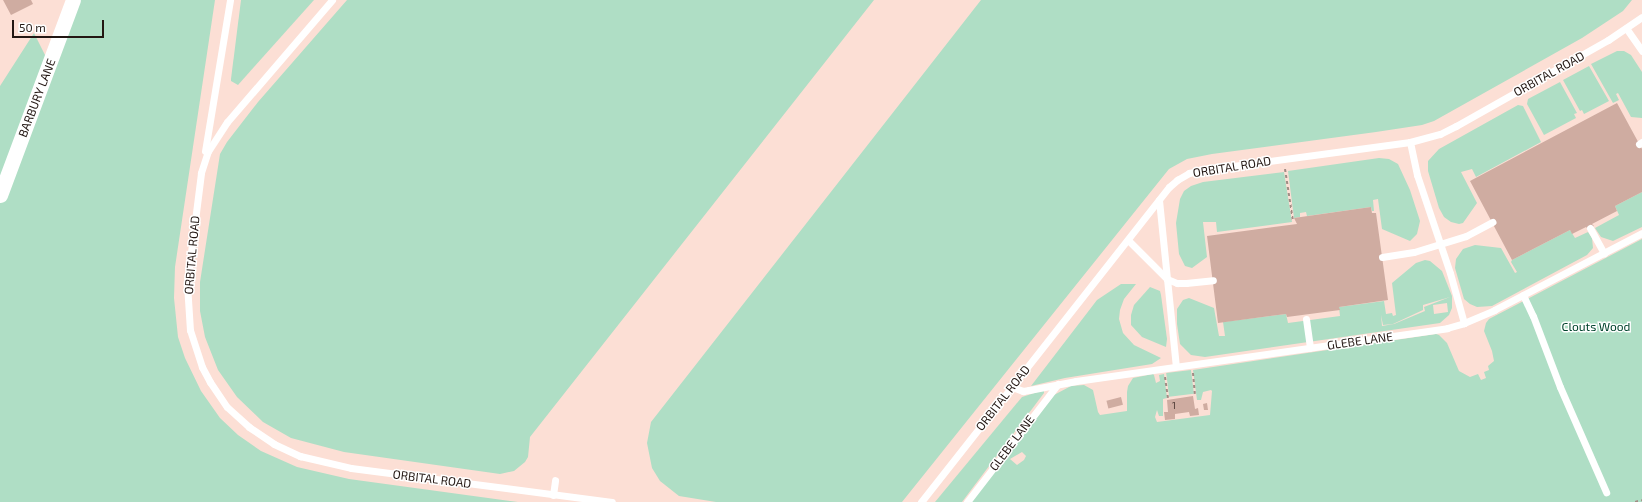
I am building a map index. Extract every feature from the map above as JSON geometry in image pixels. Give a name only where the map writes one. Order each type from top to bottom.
[{"type":"street","name":"BARBURY LANE","points":[[0,195],[73,0]]},
{"type":"lane","points":[[201,173],[230,0]]},
{"type":"lane","name":"ORBITAL ROAD","points":[[332,0],[217,135],[208,151],[201,173],[189,266],[188,308],[190,330],[197,354],[210,382],[228,407],[249,427],[274,444],[300,456],[351,468],[612,502]]},
{"type":"lane","name":"ORBITAL ROAD","points":[[921,502],[1159,200],[1170,187],[1189,173],[1284,158],[1410,142],[1440,134],[1608,40],[1642,16]]},
{"type":"lane","points":[[1626,28],[1642,51]]},
{"type":"lane","points":[[1410,142],[1417,175],[1464,323]]},
{"type":"lane","points":[[1159,200],[1176,366]]},
{"type":"lane","points":[[1382,257],[1414,252],[1466,236],[1492,222]]},
{"type":"lane","points":[[1590,228],[1604,253]]},
{"type":"lane","name":"GLEBE LANE","points":[[1012,387],[1023,391],[1058,384],[1176,366],[1434,330],[1464,323],[1523,296],[1642,233]]},
{"type":"lane","points":[[1128,240],[1166,279],[1177,283],[1213,280]]},
{"type":"lane","points":[[1523,296],[1533,316],[1560,387],[1606,492]]},
{"type":"lane","points":[[1306,319],[1310,348]]},
{"type":"lane","name":"GLEBE LANE","points":[[967,502],[1058,384]]},
{"type":"lane","points":[[552,494],[555,480]]},
{"type":"path","points":[[1284,158],[1294,221]]},
{"type":"path","points":[[1191,364],[1195,394]]},
{"type":"path","points":[[1164,368],[1168,398]]},
{"type":"path","points":[[1635,502],[1642,500]]},
{"type":"green space","points":[[80,0],[215,0],[175,267],[174,298],[178,337],[185,358],[201,391],[220,418],[238,435],[261,451],[297,467],[349,479],[518,502],[0,502],[0,86],[34,33],[46,57],[58,60]]},
{"type":"green space","points":[[241,0],[314,0],[238,85],[231,81],[231,79]]},
{"type":"green space","points":[[347,0],[874,0],[530,437],[528,457],[525,462],[514,471],[500,474],[344,452],[291,438],[263,422],[237,397],[218,370],[205,337],[200,311],[200,282],[220,154],[227,142],[258,102]]},
{"type":"green space","points":[[981,0],[1632,0],[1623,11],[1582,38],[1434,121],[1422,125],[1376,132],[1212,154],[1187,159],[1169,169],[902,502],[716,502],[679,496],[660,481],[652,468],[647,443],[651,422]]},
{"type":"green space","points":[[1617,51],[1624,51],[1631,55],[1642,72],[1642,118],[1631,117],[1618,93],[1616,94],[1619,100],[1613,103],[1591,64]]},
{"type":"green space","points":[[1589,66],[1609,101],[1584,114],[1582,110],[1580,111],[1563,80]]},
{"type":"green space","points":[[1560,82],[1577,113],[1574,114],[1576,118],[1544,135],[1527,104],[1528,99]]},
{"type":"green space","points":[[1518,105],[1523,106],[1541,142],[1476,177],[1472,169],[1461,172],[1477,203],[1463,223],[1459,224],[1451,222],[1444,217],[1439,208],[1428,171],[1428,161],[1439,149]]},
{"type":"green space","points":[[1379,158],[1389,159],[1398,164],[1410,190],[1420,221],[1417,234],[1410,241],[1382,229],[1378,199],[1373,200],[1374,211],[1372,211],[1371,207],[1307,216],[1306,212],[1300,213],[1300,217],[1294,218],[1288,171]]},
{"type":"green space","points":[[1284,172],[1292,222],[1217,232],[1216,222],[1203,222],[1207,257],[1192,268],[1185,266],[1179,254],[1176,223],[1180,199],[1184,191],[1191,186],[1203,182]]},
{"type":"green space","points":[[1642,192],[1642,227],[1613,241],[1601,237],[1595,228],[1619,215],[1615,206]]},
{"type":"green space","points":[[1570,230],[1575,238],[1588,232],[1592,238],[1593,248],[1587,255],[1492,306],[1477,307],[1464,299],[1455,268],[1456,259],[1463,249],[1475,245],[1501,248],[1515,273],[1517,272],[1511,262],[1512,260]]},
{"type":"green space","name":"Clouts Wood","points":[[1642,239],[1642,502],[971,502],[1054,395],[1071,386],[1084,385],[1093,390],[1100,415],[1127,411],[1128,386],[1133,378],[1153,374],[1156,383],[1160,381],[1159,375],[1164,374],[1167,398],[1163,399],[1163,416],[1159,416],[1157,410],[1155,417],[1157,422],[1210,415],[1212,391],[1203,392],[1201,400],[1197,400],[1193,370],[1436,334],[1447,343],[1459,371],[1470,377],[1478,374],[1481,380],[1486,378],[1484,372],[1489,370],[1488,366],[1494,361],[1492,351],[1484,331],[1486,323],[1489,319]],"holes":[[[1022,452],[1026,456],[1024,460],[1017,465],[1010,459]]]},
{"type":"green space","points":[[1425,260],[1430,261],[1442,271],[1452,296],[1452,308],[1449,315],[1440,323],[1205,357],[1191,355],[1180,344],[1177,324],[1177,309],[1183,300],[1189,298],[1214,308],[1219,336],[1225,336],[1223,322],[1286,314],[1288,323],[1340,316],[1339,307],[1384,301],[1386,314],[1392,313],[1393,316],[1396,315],[1392,283],[1416,263]],"holes":[[[1450,297],[1424,307],[1425,311],[1394,324],[1382,326],[1381,315],[1383,325],[1393,324],[1423,310],[1423,305]],[[1447,303],[1448,312],[1434,314],[1433,305]]]},
{"type":"green space","points":[[1121,284],[1136,284],[1124,299],[1120,310],[1119,319],[1123,333],[1134,345],[1161,358],[1152,364],[1065,378],[1031,386],[1097,300]]},
{"type":"green space","points":[[1150,287],[1160,291],[1167,339],[1166,347],[1142,337],[1131,325],[1131,315],[1134,305]]},
{"type":"green space","points":[[1191,370],[1194,394],[1169,397],[1166,373]]},
{"type":"green space","points":[[1044,390],[1044,393],[962,502],[935,502],[1022,397]]},
{"type":"building","points":[[3,0],[31,0],[33,4],[11,15]]},
{"type":"building","points":[[1617,103],[1642,149],[1642,192],[1615,206],[1617,211],[1592,224],[1594,226],[1588,229],[1586,227],[1572,234],[1570,230],[1512,260],[1470,181]]},
{"type":"building","points":[[1371,207],[1372,213],[1376,213],[1388,300],[1339,307],[1340,310],[1287,317],[1286,314],[1218,323],[1207,236],[1297,224],[1294,218]]},
{"type":"building","points":[[1193,396],[1195,409],[1198,408],[1199,415],[1190,416],[1189,412],[1175,414],[1175,419],[1165,420],[1164,412],[1168,412],[1167,400]]},
{"type":"building","points":[[1121,397],[1123,405],[1108,408],[1106,401]]},
{"type":"building","points":[[1207,403],[1208,410],[1204,410],[1203,404]]}]
